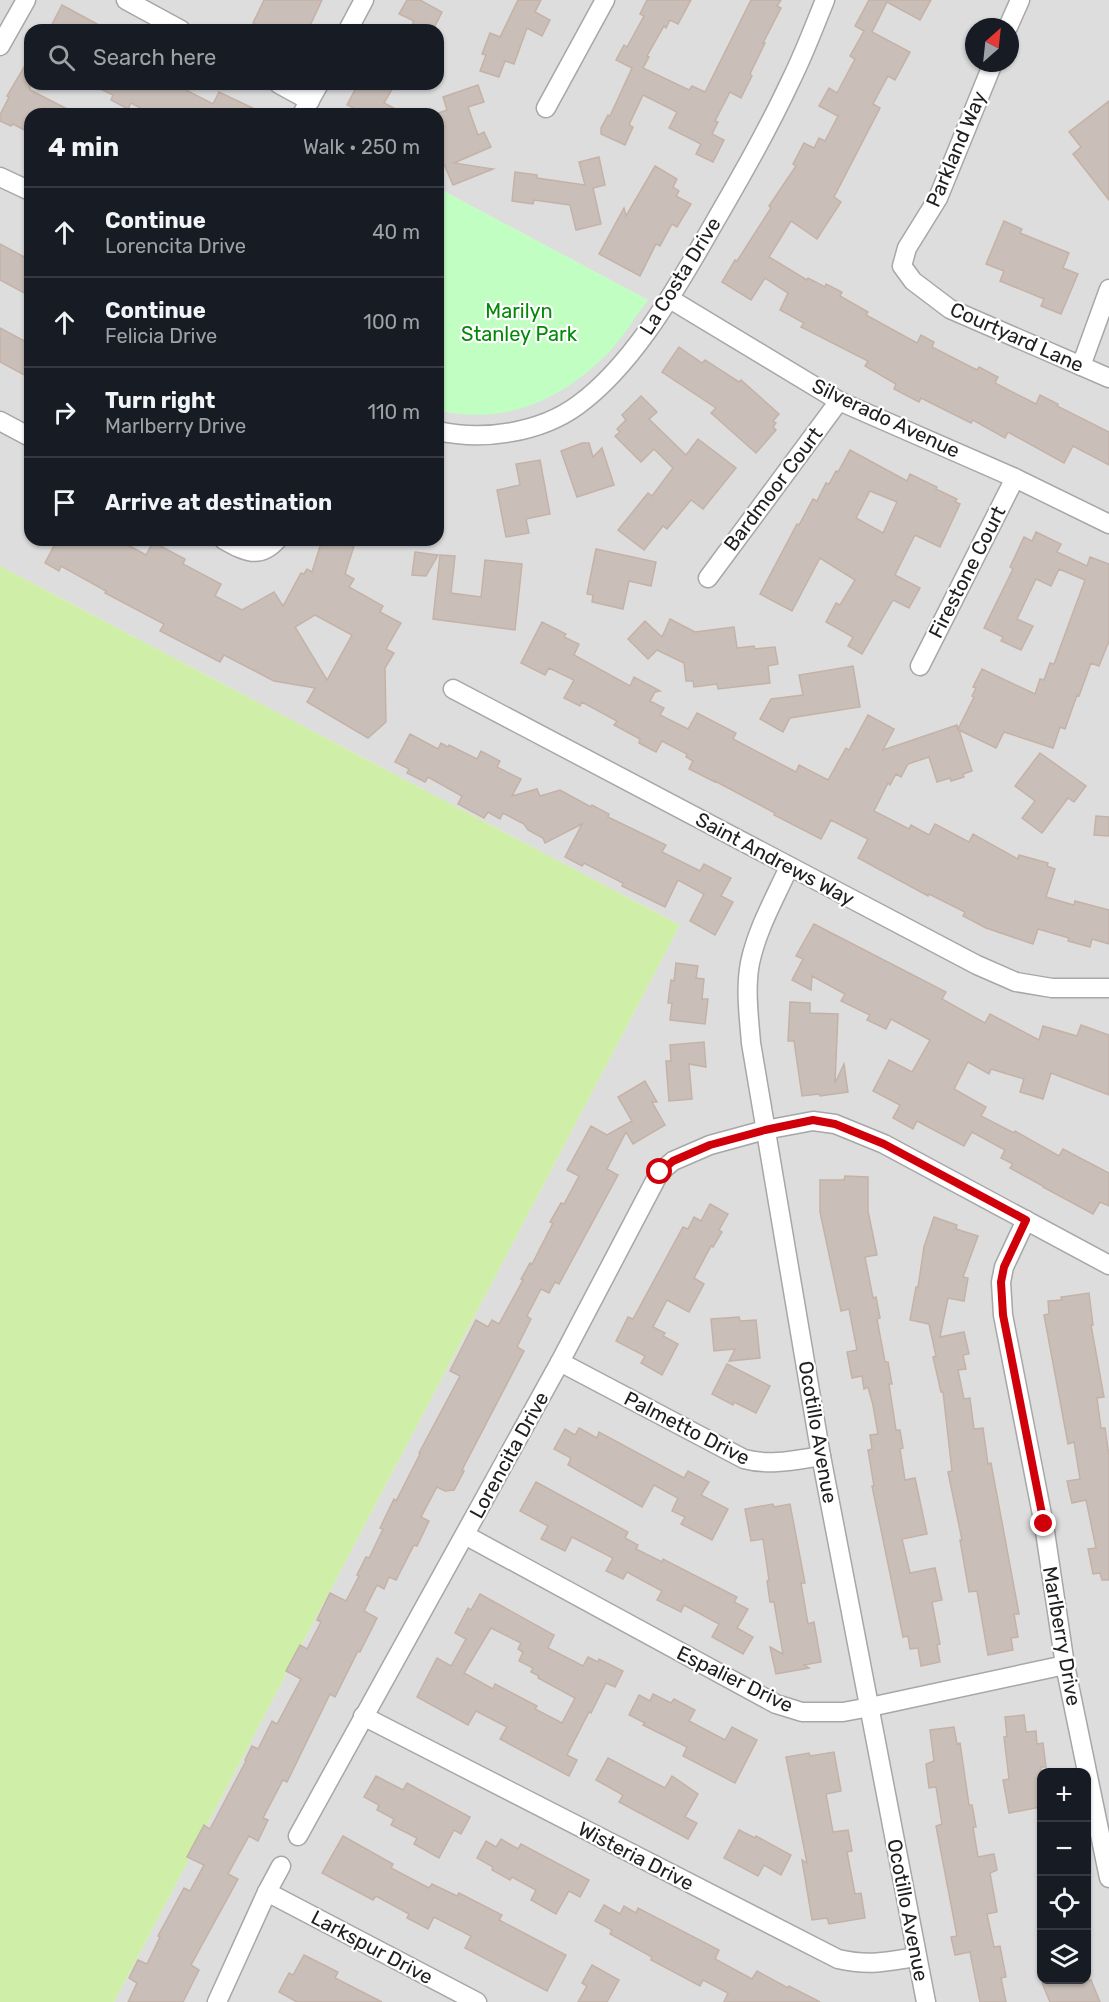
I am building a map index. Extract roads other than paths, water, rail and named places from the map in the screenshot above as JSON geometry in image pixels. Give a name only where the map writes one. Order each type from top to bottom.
[{"type":"street","points":[[0,46],[26,0]]},
{"type":"street","points":[[126,0],[170,24]]},
{"type":"street","points":[[351,24],[364,0]]},
{"type":"street","points":[[546,108],[605,0]]},
{"type":"street","name":"La Costa Drive","points":[[444,432],[499,434],[544,424],[577,406],[603,384],[645,335],[670,298],[736,186],[791,80],[825,0]]},
{"type":"street","points":[[1012,18],[1020,0]]},
{"type":"street","name":"Parkland Way","points":[[902,266],[907,248],[938,198],[989,72]]},
{"type":"street","points":[[286,90],[306,107],[316,90]]},
{"type":"street","points":[[0,177],[24,188]]},
{"type":"street","name":"Courtyard Lane","points":[[902,266],[913,281],[950,309],[1109,378]]},
{"type":"street","points":[[1082,366],[1109,289]]},
{"type":"street","name":"Silverado Avenue","points":[[670,298],[839,401],[1015,478],[1109,524]]},
{"type":"street","name":"Bardmoor Court","points":[[708,578],[839,401]]},
{"type":"street","points":[[0,421],[24,434]]},
{"type":"street","name":"Firestone Court","points":[[920,666],[1015,478]]},
{"type":"street","points":[[235,546],[243,550],[258,552],[272,546]]},
{"type":"street","name":"Saint Andrews Way","points":[[453,689],[977,965],[1016,982],[1052,988],[1109,988]]},
{"type":"street","name":"Ocotillo Avenue","points":[[789,867],[759,931],[750,964],[751,1043],[821,1456],[926,2002]]},
{"type":"street","name":"Lorencita Drive","points":[[298,1836],[560,1362],[660,1172],[673,1161],[710,1145],[765,1130],[813,1120],[835,1124],[884,1144],[1109,1265]]},
{"type":"street","name":"Marlberry Drive","points":[[1026,1220],[1004,1267],[1001,1282],[1003,1315],[1044,1524],[1065,1665],[1109,1878]]},
{"type":"street","name":"Palmetto Drive","points":[[560,1362],[744,1459],[759,1463],[821,1456]]},
{"type":"street","name":"Espalier Drive","points":[[465,1535],[776,1704],[802,1712],[843,1712],[1065,1665]]},
{"type":"street","name":"Wisteria Drive","points":[[363,1716],[838,1959],[860,1964],[916,1957]]},
{"type":"street","points":[[217,2002],[281,1866]]},
{"type":"street","name":"Larkspur Drive","points":[[267,1892],[477,2002]]},
{"type":"park label","name":"Marilyn Stanley Park","points":[[519,322]]}]
